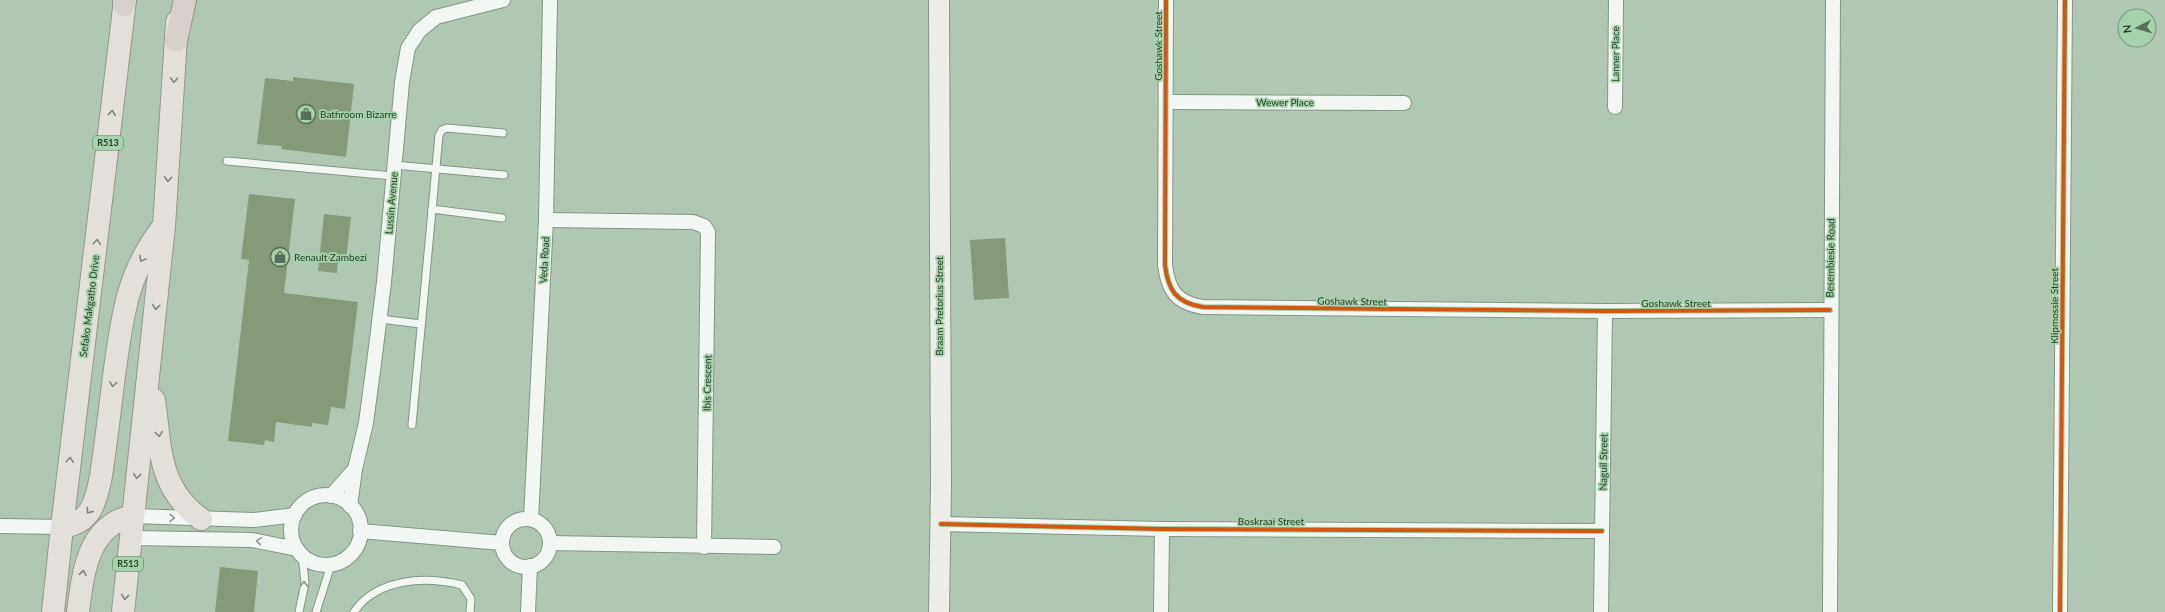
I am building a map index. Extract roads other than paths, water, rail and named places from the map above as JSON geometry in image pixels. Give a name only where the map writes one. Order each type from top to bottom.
[{"type":"highway","points":[[176,42],[185,0]]},
{"type":"main road","name":"R513","points":[[123,612],[164,226],[178,0]]},
{"type":"main road","name":"Sefako Makgatho Drive","points":[[53,612],[125,2]]},
{"type":"main road","points":[[62,527],[81,521],[91,510],[96,499],[101,476],[126,300],[136,271],[153,241],[164,226]]},
{"type":"main road","points":[[149,367],[166,476],[178,498],[201,518]]},
{"type":"main road","points":[[78,612],[84,567],[90,550],[109,527],[117,521],[133,516]]},
{"type":"street","name":"Lussin Avenue","points":[[350,506],[355,469],[366,423],[380,319],[393,170],[406,55],[414,36],[428,22],[436,18],[503,0]]},
{"type":"street","name":"Veda Road","points":[[530,519],[546,220],[550,0]]},
{"type":"street","name":"Braam Pretorius Street","points":[[939,0],[941,524],[939,612]]},
{"type":"street","name":"Goshawk Street","points":[[1166,0],[1166,276],[1171,290],[1188,304],[1203,307],[1604,311],[1830,310]]},
{"type":"street","name":"Lanner Place","points":[[1615,107],[1616,0]]},
{"type":"street","name":"Besembiesie Road","points":[[1830,612],[1830,310],[1833,0]]},
{"type":"street","name":"Klipmossie Street","points":[[2060,612],[2065,0]]},
{"type":"street","name":"Wewer Place","points":[[1166,102],[1404,103]]},
{"type":"street","name":"Ibis Crescent","points":[[546,220],[693,222],[704,226],[708,232],[704,547]]},
{"type":"street","name":"Naguil Street","points":[[1601,612],[1604,311]]},
{"type":"street","name":"Lussin Avenue","points":[[331,496],[355,469]]},
{"type":"street","points":[[131,538],[243,540],[300,552],[316,563],[331,565],[342,561],[352,553],[358,543],[360,531],[359,520],[350,506],[341,499],[331,496],[320,496],[301,506],[295,515],[291,533],[300,552]]},
{"type":"street","points":[[133,516],[254,520],[295,515]]},
{"type":"street","points":[[530,519],[544,528],[550,543],[544,558],[530,566],[519,566],[510,560],[504,551],[502,543],[504,534],[510,525],[518,520],[530,519]]},
{"type":"street","name":"Boskraai Street","points":[[941,524],[1162,529],[1602,531]]},
{"type":"street","points":[[0,526],[62,527]]},
{"type":"street","points":[[1161,612],[1162,529]]},
{"type":"street","points":[[360,531],[502,543]]},
{"type":"street","points":[[550,543],[704,547],[774,547]]},
{"type":"street","points":[[528,612],[530,566]]},
{"type":"lane","points":[[412,425],[439,135],[442,130],[447,128],[503,133]]},
{"type":"lane","points":[[227,161],[393,170],[436,169],[504,175]]},
{"type":"lane","points":[[432,209],[502,218]]},
{"type":"lane","points":[[380,319],[421,324]]},
{"type":"lane","points":[[299,612],[305,583],[300,552]]},
{"type":"lane","points":[[316,612],[331,565]]},
{"type":"lane","points":[[354,612],[362,600],[391,585],[427,581],[462,585],[471,599],[470,612]]},
{"type":"place","name":"Bathroom Bizarre","points":[[306,114]]},
{"type":"place","name":"Renault Zambezi","points":[[280,257]]}]
